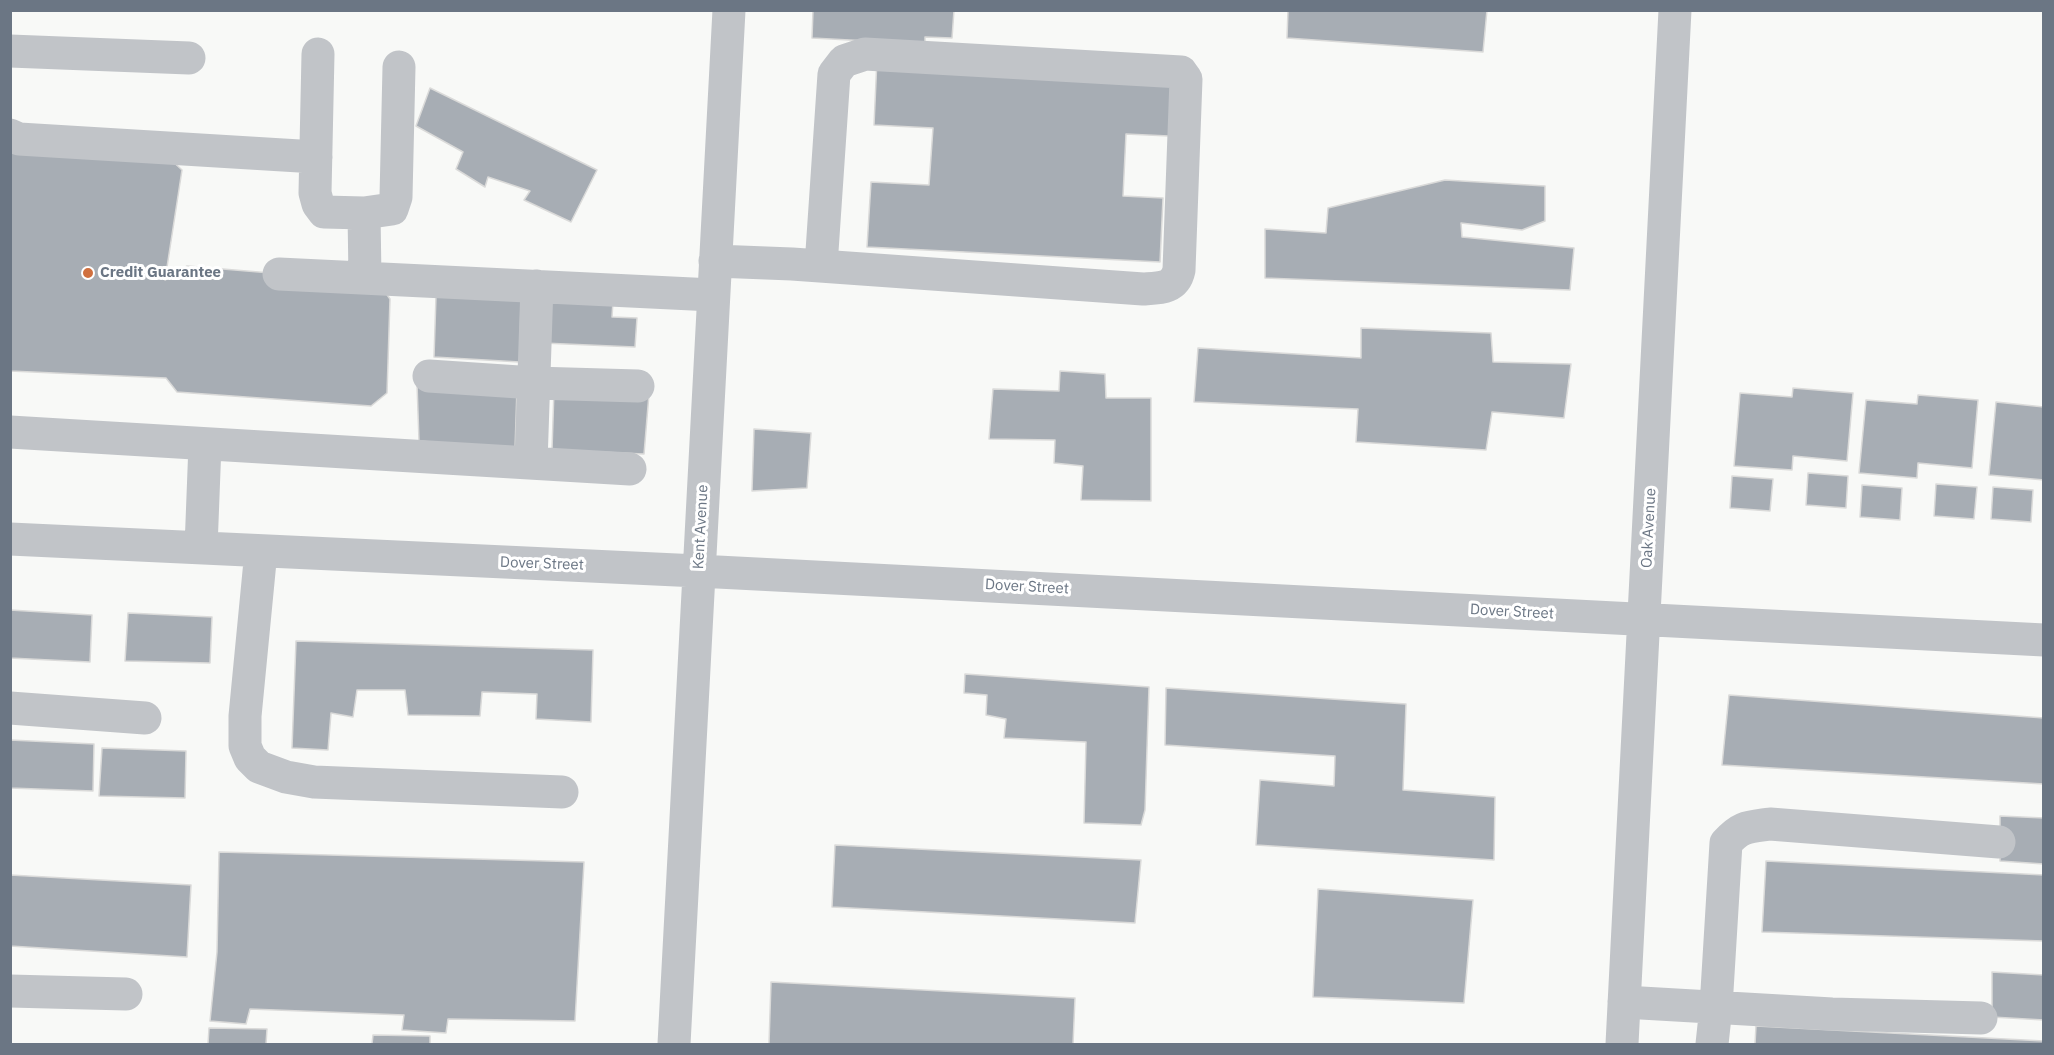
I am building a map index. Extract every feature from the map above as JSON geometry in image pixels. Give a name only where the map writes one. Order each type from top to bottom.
[{"type":"street","name":"Kent Avenue","points":[[674,1044],[729,10]]},
{"type":"street","name":"Oak Avenue","points":[[1622,1044],[1675,10]]},
{"type":"street","points":[[10,51],[189,58]]},
{"type":"street","points":[[318,54],[315,193],[318,204],[324,212],[364,213],[392,209],[396,196],[399,67]]},
{"type":"street","points":[[715,261],[821,266],[1143,289],[1170,285],[1174,282],[1179,270],[1186,79],[1181,72],[865,54],[844,61],[834,74],[821,266]]},
{"type":"street","points":[[10,135],[19,139],[316,157]]},
{"type":"street","points":[[364,213],[365,278]]},
{"type":"street","points":[[279,274],[713,295]]},
{"type":"street","points":[[531,463],[537,286]]},
{"type":"street","points":[[429,376],[534,383],[639,386]]},
{"type":"street","points":[[10,432],[630,469]]},
{"type":"street","points":[[201,548],[205,444]]},
{"type":"street","name":"Dover Street","points":[[10,539],[698,571],[2043,640]]},
{"type":"street","points":[[261,551],[244,746],[250,758],[259,767],[286,777],[314,782],[562,792]]},
{"type":"street","points":[[10,708],[146,718]]},
{"type":"street","points":[[1712,1044],[1726,843],[1737,831],[1751,826],[1770,824],[1999,842]]},
{"type":"street","points":[[10,991],[126,994]]},
{"type":"street","points":[[1624,1002],[1832,1014],[1982,1018]]},
{"type":"building","points":[[813,10],[954,10],[952,38],[925,37],[925,44],[812,38]]},
{"type":"building","points":[[1288,10],[1487,10],[1483,52],[1287,38]]},
{"type":"building","points":[[877,59],[1172,74],[1169,136],[1126,134],[1123,196],[1163,198],[1160,262],[867,247],[871,182],[929,185],[933,128],[874,125]]},
{"type":"building","points":[[430,88],[597,170],[571,222],[524,200],[530,191],[488,177],[485,187],[456,169],[463,152],[416,126]]},
{"type":"building","name":"Credit Guarantee","points":[[10,144],[166,155],[182,170],[165,280],[187,266],[378,282],[390,299],[387,393],[371,406],[177,392],[166,378],[10,371]]},
{"type":"building","points":[[1445,180],[1545,186],[1545,221],[1522,230],[1461,223],[1462,237],[1574,248],[1570,290],[1265,278],[1265,229],[1326,233],[1328,208]]},
{"type":"building","points":[[548,295],[613,301],[612,317],[637,318],[635,347],[543,343]]},
{"type":"building","points":[[436,296],[521,298],[520,362],[434,357]]},
{"type":"building","points":[[1361,328],[1491,333],[1493,362],[1571,364],[1564,418],[1492,412],[1486,450],[1356,442],[1358,409],[1194,402],[1198,348],[1361,358]]},
{"type":"building","points":[[1060,371],[1105,374],[1106,398],[1151,398],[1151,501],[1081,500],[1083,466],[1054,463],[1055,440],[989,439],[993,389],[1059,391]]},
{"type":"building","points":[[417,384],[517,388],[515,449],[419,441]]},
{"type":"building","points":[[1793,388],[1853,393],[1847,461],[1793,456],[1792,470],[1734,466],[1740,393],[1792,397]]},
{"type":"building","points":[[554,390],[649,394],[644,454],[552,450]]},
{"type":"building","points":[[1918,395],[1978,400],[1972,468],[1918,463],[1917,478],[1859,473],[1866,400],[1917,404]]},
{"type":"building","points":[[1996,402],[2044,407],[2044,480],[1989,475]]},
{"type":"building","points":[[754,429],[811,433],[807,488],[752,491]]},
{"type":"building","points":[[1808,473],[1848,476],[1846,508],[1806,505]]},
{"type":"building","points":[[1732,476],[1773,479],[1770,511],[1730,508]]},
{"type":"building","points":[[1936,484],[1977,487],[1974,519],[1934,516]]},
{"type":"building","points":[[1862,485],[1902,488],[1900,520],[1860,517]]},
{"type":"building","points":[[1993,487],[2033,490],[2031,522],[1991,519]]},
{"type":"building","points":[[10,610],[92,615],[90,662],[10,658]]},
{"type":"building","points":[[128,613],[212,617],[210,663],[125,661]]},
{"type":"building","points":[[296,641],[593,650],[591,722],[536,719],[537,694],[482,692],[480,716],[408,715],[405,690],[357,690],[353,717],[331,713],[328,750],[292,748]]},
{"type":"building","points":[[965,674],[1149,687],[1145,810],[1141,825],[1084,823],[1086,742],[1004,738],[1006,719],[986,715],[987,695],[964,693]]},
{"type":"building","points":[[1166,688],[1406,704],[1403,790],[1495,797],[1494,860],[1256,845],[1260,780],[1334,786],[1335,756],[1165,745]]},
{"type":"building","points":[[1729,695],[2044,718],[2044,784],[1722,765]]},
{"type":"building","points":[[10,740],[94,744],[93,791],[10,788]]},
{"type":"building","points":[[102,748],[186,751],[185,798],[99,796]]},
{"type":"building","points":[[2000,816],[2044,818],[2044,864],[2000,861]]},
{"type":"building","points":[[835,845],[1141,860],[1135,923],[832,907]]},
{"type":"building","points":[[219,852],[584,862],[575,1021],[448,1019],[446,1033],[402,1030],[404,1015],[250,1009],[246,1024],[210,1021],[217,952]]},
{"type":"building","points":[[1766,861],[2044,875],[2044,941],[1762,932]]},
{"type":"building","points":[[10,875],[191,885],[187,957],[10,946]]},
{"type":"building","points":[[1318,889],[1473,900],[1464,1003],[1313,997]]},
{"type":"building","points":[[1992,972],[2044,975],[2044,1020],[1992,1017]]},
{"type":"building","points":[[771,982],[1075,998],[1073,1044],[769,1044]]},
{"type":"building","points":[[1756,1026],[2044,1041],[2044,1044],[1755,1044]]},
{"type":"building","points":[[209,1028],[267,1029],[266,1044],[208,1044]]},
{"type":"building","points":[[373,1035],[430,1036],[430,1044],[372,1044]]},
{"type":"place","name":"Credit Guarantee","points":[[88,273]]}]
